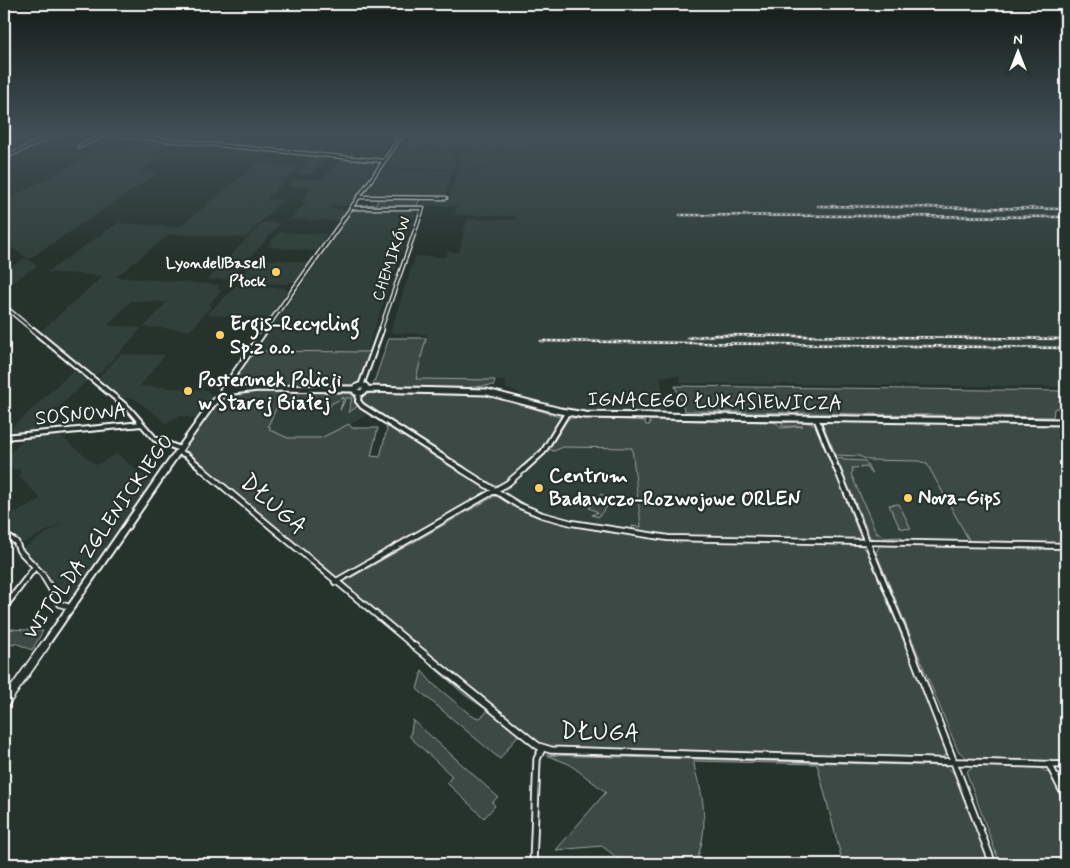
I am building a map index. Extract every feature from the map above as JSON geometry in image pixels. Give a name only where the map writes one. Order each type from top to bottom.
[{"type":"main road","points":[[229,386],[236,386],[237,389]]},
{"type":"main road","name":"WITOLDA ZGLENICKIEGO","points":[[4,704],[69,607],[179,451],[213,404],[225,392],[223,389],[229,386]]},
{"type":"main road","points":[[225,392],[237,389],[354,389],[361,386],[367,389]]},
{"type":"main road","points":[[354,389],[359,393],[367,389]]},
{"type":"main road","name":"IGNACEGO ŁUKASIEWICZA","points":[[367,389],[480,391],[503,395],[567,413],[1066,422]]},
{"type":"street","points":[[229,386],[230,380],[374,175]]},
{"type":"street","points":[[358,197],[446,198]]},
{"type":"street","points":[[419,208],[422,198]]},
{"type":"street","name":"CHEMIKÓW","points":[[351,208],[423,208],[361,386]]},
{"type":"street","points":[[4,306],[114,395],[142,424]]},
{"type":"street","points":[[359,393],[359,403],[370,411],[496,492],[524,508],[550,518],[649,537],[867,544],[1066,546]]},
{"type":"street","points":[[335,582],[496,492],[539,456],[556,434],[567,413]]},
{"type":"street","points":[[816,418],[956,762],[993,864]]},
{"type":"street","name":"SOSNOWA","points":[[4,437],[142,424],[147,434],[179,451]]},
{"type":"street","name":"DŁUGA","points":[[179,451],[335,582],[542,749],[609,753],[1066,764]]},
{"type":"street","points":[[4,534],[16,542],[19,550],[42,574],[60,604],[69,607]]},
{"type":"street","points":[[4,608],[35,568]]},
{"type":"street","points":[[534,864],[537,759],[542,749]]},
{"type":"street","points":[[1049,764],[1066,798]]},
{"type":"shaded area","points":[[54,175],[157,175],[29,259],[4,243],[4,201]]},
{"type":"shaded area","points":[[244,175],[291,175],[267,199],[283,200],[245,238],[170,234],[116,277],[220,285],[217,289],[222,290],[209,304],[212,305],[191,330],[144,327],[167,302],[131,301],[108,325],[142,328],[100,373],[94,374],[40,332],[103,276],[47,272],[118,223],[179,227]]},
{"type":"shaded area","points":[[326,175],[370,175],[351,203],[345,206],[331,206],[329,208],[346,210],[338,221],[291,219],[306,202],[301,201],[313,187],[288,186],[293,179],[322,179]]},
{"type":"shaded area","points":[[379,175],[451,175],[446,196],[364,196]]},
{"type":"shaded area","points":[[456,175],[1066,175],[1066,387],[681,383],[679,376],[660,376],[666,413],[571,410],[523,397],[517,391],[506,389],[506,381],[415,379],[427,334],[390,333],[415,256],[446,257],[448,252],[459,252],[467,219],[516,220],[516,216],[455,215],[457,206],[422,206],[424,198],[449,198]]},
{"type":"shaded area","points":[[379,198],[420,199],[417,206],[356,206],[376,204]]},
{"type":"shaded area","points":[[353,210],[416,211],[366,352],[256,351]]},
{"type":"shaded area","points":[[263,222],[281,223],[231,279],[207,280]]},
{"type":"shaded area","points":[[279,232],[328,234],[316,251],[267,247]]},
{"type":"shaded area","points":[[25,258],[37,266],[4,287],[4,271]]},
{"type":"shaded area","points":[[256,259],[309,262],[296,281],[286,284],[239,282],[237,280]]},
{"type":"shaded area","points":[[236,286],[284,288],[288,292],[270,318],[207,315]]},
{"type":"shaded area","points":[[389,338],[426,338],[416,379],[495,380],[494,385],[452,389],[375,388],[377,386],[373,385]]},
{"type":"shaded area","points":[[254,351],[371,351],[360,382],[347,387],[245,386],[248,385],[236,382],[235,379]]},
{"type":"shaded area","points":[[121,354],[165,355],[140,386],[206,390],[213,396],[197,418],[180,416],[166,423],[134,398],[123,399],[100,379],[100,376]]},
{"type":"shaded area","points":[[76,368],[90,378],[33,431],[4,435]]},
{"type":"shaded area","points":[[675,386],[1066,391],[1066,406],[1054,409],[1053,417],[685,411]]},
{"type":"shaded area","points":[[374,391],[485,394],[563,418],[543,449],[523,471],[502,485],[492,487],[364,406],[361,402],[361,397],[367,394],[382,392]]},
{"type":"shaded area","points":[[238,392],[349,393],[355,397],[355,403],[358,406],[348,413],[352,398],[346,398],[340,410],[344,397],[331,404],[329,410],[326,407],[327,403],[325,401],[280,400],[268,426],[270,426],[270,430],[288,438],[321,438],[349,424],[352,428],[378,428],[371,456],[380,457],[387,429],[385,427],[391,427],[486,487],[489,492],[339,578],[333,578],[183,450],[213,408],[232,394]]},
{"type":"shaded area","points":[[274,392],[354,397],[352,405],[367,415],[324,438],[284,438],[257,426]]},
{"type":"shaded area","points":[[568,419],[637,420],[645,421],[646,425],[650,425],[649,421],[654,420],[770,422],[777,423],[781,428],[803,426],[782,426],[781,424],[790,422],[813,424],[817,426],[861,539],[668,537],[633,531],[632,526],[641,527],[632,448],[563,447],[554,451],[549,449]]},
{"type":"shaded area","points":[[822,423],[1066,425],[1066,545],[922,542],[961,542],[969,540],[927,464],[919,461],[868,460],[859,456],[836,455]]},
{"type":"shaded area","points":[[629,427],[640,532],[564,519],[540,512],[507,495],[506,488],[523,476],[553,447]]},
{"type":"shaded area","points":[[58,434],[96,465],[117,454],[153,483],[70,599],[23,548],[65,522],[23,543],[4,525],[4,518],[41,499],[18,475],[22,470],[4,468],[4,459],[28,436]]},
{"type":"shaded area","points":[[837,450],[921,451],[972,543],[886,541],[873,535]]},
{"type":"shaded area","points":[[842,458],[843,460],[865,461],[872,474],[866,467],[852,468],[851,474],[876,532],[885,538],[901,537],[902,539],[877,541],[870,537],[837,459]]},
{"type":"shaded area","points":[[601,494],[613,500],[598,517],[592,515],[598,512],[589,508]]},
{"type":"shaded area","points":[[500,496],[531,511],[565,523],[600,531],[636,536],[709,541],[833,542],[862,546],[867,551],[947,748],[946,755],[941,758],[932,758],[546,748],[339,583],[493,497]]},
{"type":"shaded area","points":[[899,504],[911,529],[900,528],[889,505]]},
{"type":"shaded area","points":[[880,545],[1066,548],[1066,762],[968,759],[958,751],[876,552]]},
{"type":"shaded area","points":[[10,629],[43,631],[32,650],[16,643],[14,645],[4,642]]},
{"type":"shaded area","points":[[423,658],[531,745],[518,735],[500,759],[417,689],[422,671],[432,683],[472,716],[480,718],[487,710],[465,695]]},
{"type":"shaded area","points":[[413,720],[498,797],[492,802],[495,806],[484,818],[447,783],[452,776],[410,737]]},
{"type":"shaded area","points":[[546,755],[947,766],[958,778],[989,864],[843,864],[817,764],[694,761],[703,801],[704,820],[703,838],[695,864],[625,864],[602,846],[556,850],[606,792],[569,764]]},
{"type":"shaded area","points":[[974,766],[1039,768],[1049,773],[1061,795],[1064,809],[1066,864],[1000,864],[967,774],[968,770]]},
{"type":"railway","points":[[818,206],[1066,209]]},
{"type":"railway","points":[[680,215],[1066,217]]},
{"type":"railway","points":[[687,338],[716,335],[1066,339]]},
{"type":"railway","points":[[541,341],[1066,348]]},
{"type":"place","name":"LyondellBasell Płock","points":[[276,272]]},
{"type":"place","name":"Ergis-Recycling Sp.z o.o.","points":[[220,335]]},
{"type":"place","name":"Posterunek Policji w Starej Białej","points":[[188,391]]},
{"type":"place","name":"Centrum Badawczo-Rozwojowe ORLEN","points":[[539,488]]},
{"type":"place","name":"Nova-Gips","points":[[908,498]]}]
